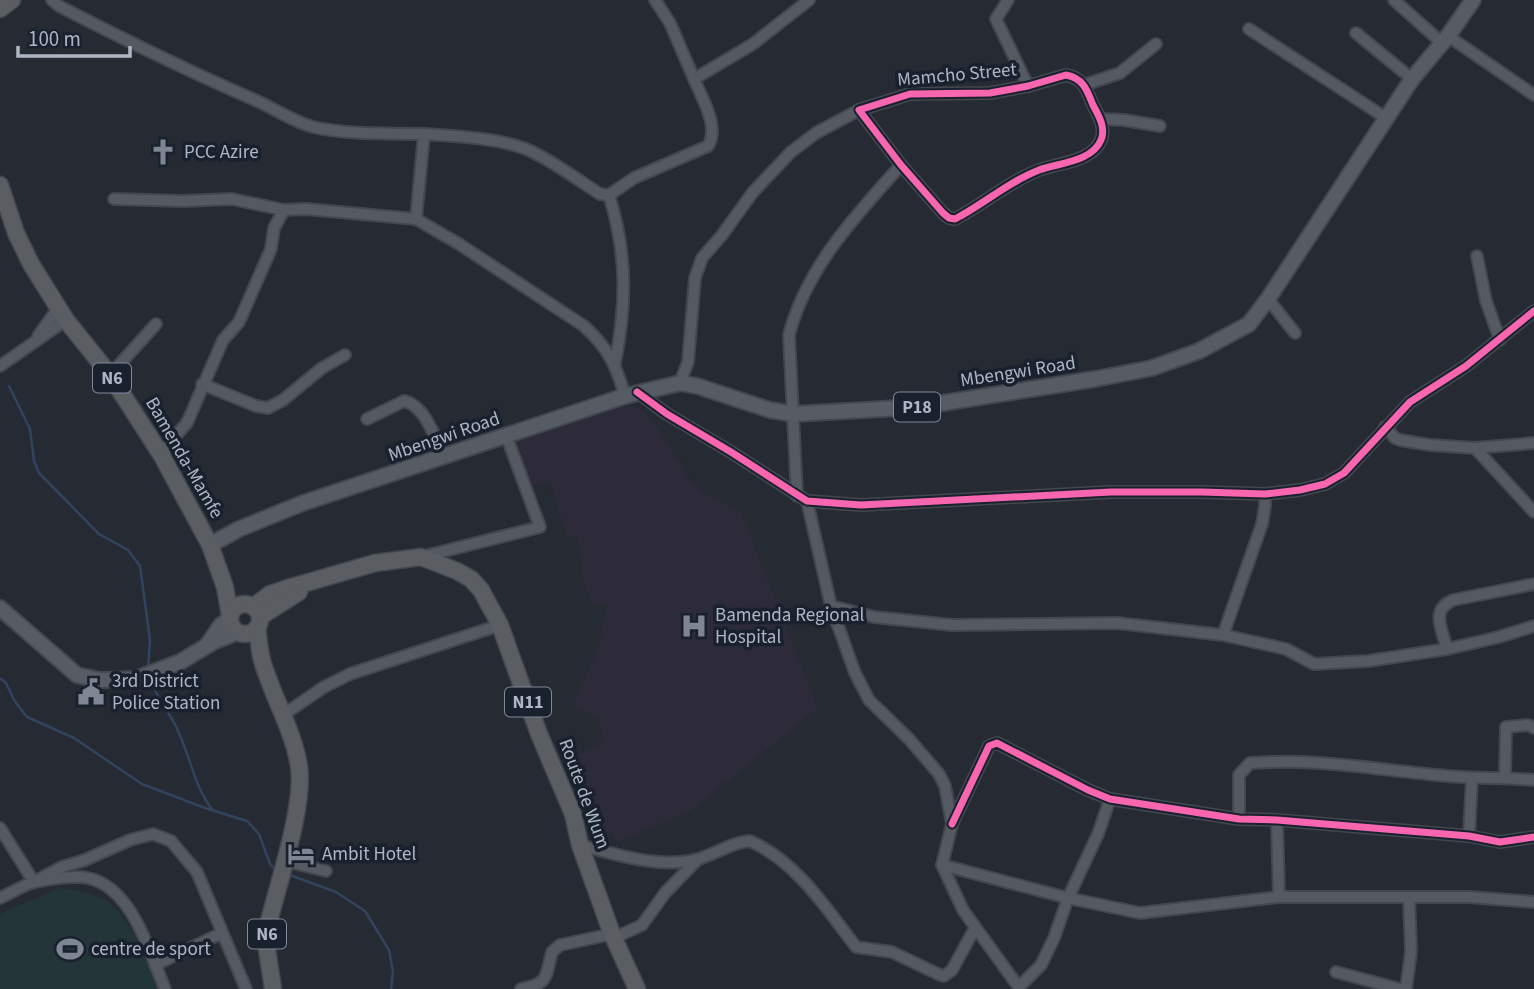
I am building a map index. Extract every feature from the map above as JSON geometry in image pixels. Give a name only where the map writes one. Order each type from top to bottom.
[{"type":"highway","name":"Bamenda-Mamfe","points":[[0,185],[16,233],[31,264],[62,314],[110,375],[162,456],[211,545],[222,575],[234,625]]},
{"type":"highway","points":[[255,614],[236,607],[234,625],[249,634],[255,614],[310,583],[375,563],[421,557]]},
{"type":"highway","name":"Route de Wum","points":[[421,557],[471,579],[481,590],[500,625],[539,734],[573,814],[580,845],[613,936],[636,989]]},
{"type":"highway","name":"Bamenda-Mamfe","points":[[222,575],[255,614]]},
{"type":"highway","name":"N6","points":[[255,614],[262,660],[295,749],[300,786],[266,943],[273,989]]},
{"type":"highway","name":"N6","points":[[234,625],[262,660]]},
{"type":"main road","name":"Mbengwi Road","points":[[211,545],[239,529],[303,503],[631,394],[680,383],[770,410],[794,414],[917,407],[1153,368],[1199,351],[1249,324],[1412,79],[1474,0]]},
{"type":"main road","points":[[0,608],[77,675],[100,680],[136,680],[180,662],[208,646],[221,625],[234,625]]},
{"type":"street","points":[[52,0],[156,56],[313,127],[352,132],[424,134],[483,140],[523,148],[600,194],[609,195],[634,178],[708,146],[711,141],[711,121],[670,23],[655,0]]},
{"type":"street","points":[[694,79],[752,44],[809,0]]},
{"type":"street","points":[[1394,0],[1445,40],[1534,95]]},
{"type":"street","points":[[1002,2],[996,19],[1028,86]]},
{"type":"street","points":[[1249,29],[1386,118]]},
{"type":"street","points":[[1356,33],[1412,79]]},
{"type":"street","points":[[859,110],[943,213],[948,218],[955,219],[1017,179],[1091,152],[1101,140],[1102,130],[1100,119],[1084,85],[1120,73],[1156,44]]},
{"type":"street","name":"Mamcho Street","points":[[680,383],[688,362],[695,278],[702,258],[764,178],[816,133],[859,110],[910,93],[989,93],[1066,75],[1073,76],[1084,85]]},
{"type":"street","points":[[1100,119],[1160,126]]},
{"type":"street","points":[[416,219],[424,134]]},
{"type":"street","points":[[901,164],[844,231],[809,284],[794,316],[789,335],[790,379],[802,499],[831,606],[855,673],[869,699],[939,774],[945,786],[952,824]]},
{"type":"street","points":[[609,195],[620,230],[622,253],[623,302],[615,363]]},
{"type":"street","points":[[114,199],[232,199],[284,210],[306,209],[416,219],[584,326],[615,363],[631,394],[761,471],[802,499],[861,505],[1097,493],[1265,494],[1325,484],[1357,460],[1410,402],[1466,366],[1534,311]]},
{"type":"street","points":[[162,456],[187,423],[223,340],[239,322],[271,249],[274,228],[284,210]]},
{"type":"street","points":[[1478,256],[1486,301],[1500,341]]},
{"type":"street","points":[[1268,299],[1296,333]]},
{"type":"street","points":[[0,366],[32,345],[62,314]]},
{"type":"street","points":[[110,375],[156,324]]},
{"type":"street","points":[[202,384],[256,406],[268,408],[283,400],[322,368],[345,355]]},
{"type":"street","points":[[367,419],[404,401],[410,402],[422,414],[444,457]]},
{"type":"street","points":[[1385,427],[1400,440],[1475,448],[1534,443]]},
{"type":"street","points":[[421,557],[540,527],[506,435]]},
{"type":"street","points":[[1475,448],[1534,512]]},
{"type":"street","points":[[1223,635],[1262,524],[1265,494]]},
{"type":"street","points":[[1447,649],[1439,617],[1444,604],[1534,584]]},
{"type":"street","points":[[831,606],[886,619],[952,625],[1117,623],[1223,635],[1286,649],[1314,664],[1368,661],[1447,649],[1534,626]]},
{"type":"street","points":[[283,715],[324,687],[350,674],[500,625]]},
{"type":"street","points":[[1505,777],[1506,727],[1528,725],[1534,728]]},
{"type":"street","points":[[1110,799],[1054,938],[1041,965],[1020,988],[975,928],[942,865],[952,824],[989,746],[997,743],[1110,799],[1238,819],[1469,836],[1500,842],[1534,837]]},
{"type":"street","points":[[1238,819],[1239,775],[1250,763],[1287,760],[1472,778],[1534,780]]},
{"type":"street","points":[[1469,836],[1472,778]]},
{"type":"street","points":[[1277,820],[1279,897]]},
{"type":"street","points":[[0,828],[34,882]]},
{"type":"street","points":[[0,898],[62,867],[130,840],[153,834],[171,841],[197,872],[246,989]]},
{"type":"street","points":[[580,845],[626,858],[670,862],[698,859],[744,841],[762,846],[793,869],[856,947],[892,952],[944,976],[952,970],[975,928]]},
{"type":"street","points":[[521,989],[543,985],[552,951],[560,945],[613,936],[642,925],[665,893],[698,859]]},
{"type":"street","points":[[942,865],[1068,898],[1140,913],[1279,897],[1469,897],[1534,902]]},
{"type":"street","points":[[282,869],[326,872]]},
{"type":"street","points":[[34,882],[75,876],[90,878],[106,887],[127,906],[143,935],[165,989]]},
{"type":"street","points":[[1406,989],[1411,952],[1409,897]]},
{"type":"street","points":[[155,965],[222,933]]},
{"type":"street","points":[[1336,972],[1400,989]]},
{"type":"shaded area","name":"Bamenda Regional Hospital","points":[[633,406],[645,412],[657,427],[689,482],[741,513],[818,708],[690,811],[617,842],[612,832],[595,839],[567,760],[604,742],[599,717],[573,707],[599,645],[607,606],[591,603],[583,576],[578,538],[567,536],[550,482],[529,485],[516,441],[614,407]]},
{"type":"shaded area","name":"centre de sport","points":[[60,888],[97,896],[117,910],[138,942],[158,989],[0,989],[0,914]]},
{"type":"waterway","points":[[9,386],[30,429],[34,461],[39,473],[99,534],[128,550],[140,566],[150,640],[148,669]]},
{"type":"waterway","points":[[0,678],[27,717],[74,738],[142,784],[247,821],[259,834],[270,864],[277,872]]},
{"type":"waterway","points":[[150,678],[178,731],[197,782],[213,810]]},
{"type":"waterway","points":[[287,874],[336,892],[365,911],[389,950],[393,972],[391,989]]},
{"type":"cycle path","points":[[1066,75],[1077,79],[1089,94],[1102,127],[1102,136],[1097,147],[1074,161],[1028,175],[955,219],[943,213],[901,165],[859,110],[910,94],[990,93],[1066,75]]},
{"type":"cycle path","points":[[637,392],[667,414],[807,501],[861,505],[1111,492],[1265,494],[1325,484],[1344,473],[1410,402],[1466,366],[1534,311]]},
{"type":"cycle path","points":[[952,824],[989,746],[997,743],[1110,799],[1239,819],[1469,836],[1500,842],[1534,837]]},
{"type":"place","name":"PCC Azire","points":[[163,152]]},
{"type":"place","name":"Bamenda Regional Hospital","points":[[694,626]]},
{"type":"place","name":"3rd District Police Station","points":[[91,692]]},
{"type":"place","name":"Ambit Hotel","points":[[301,854]]},
{"type":"place","name":"centre de sport","points":[[70,949]]}]
